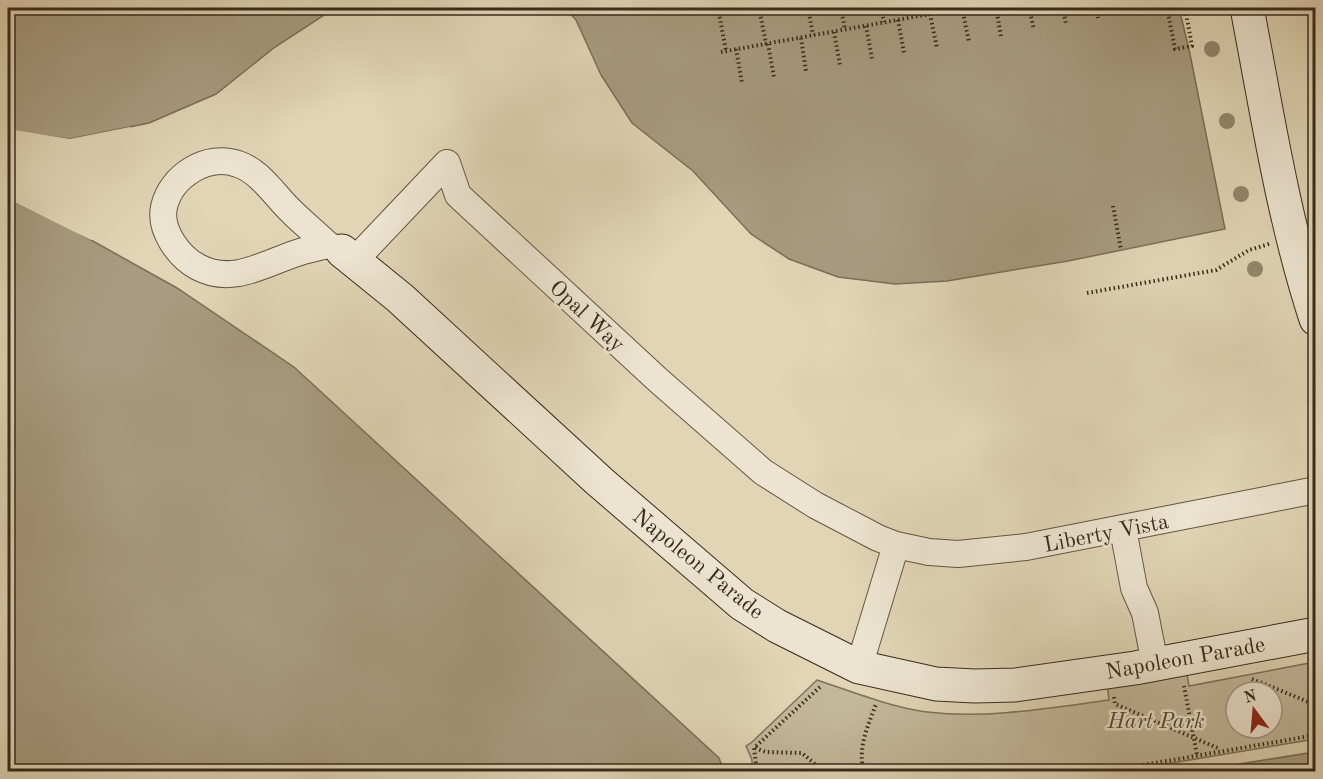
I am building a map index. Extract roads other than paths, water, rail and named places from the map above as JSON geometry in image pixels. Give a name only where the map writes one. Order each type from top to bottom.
[{"type":"street","points":[[1247,8],[1293,239],[1312,298]]},
{"type":"street","points":[[210,162],[238,164],[260,179],[291,211],[342,252],[300,251],[246,273],[216,274],[198,267],[183,256],[172,242],[164,225],[163,209],[168,194],[178,180],[195,168],[210,162]]},
{"type":"street","name":"Opal Way","points":[[342,252],[447,163],[458,195],[667,387],[763,472],[815,505],[859,528]]},
{"type":"street","name":"Napoleon Parade","points":[[342,252],[400,298],[599,481],[742,604],[777,626],[860,667],[936,684],[1015,685],[1155,664],[1316,634]]},
{"type":"street","name":"Liberty Vista","points":[[859,528],[896,544],[929,552],[958,554],[1026,547],[1316,490]]},
{"type":"street","points":[[1123,529],[1134,588],[1145,613],[1155,664]]},
{"type":"street","points":[[860,667],[896,544]]},
{"type":"park label","name":"Hart Park","points":[[1156,720]]}]
